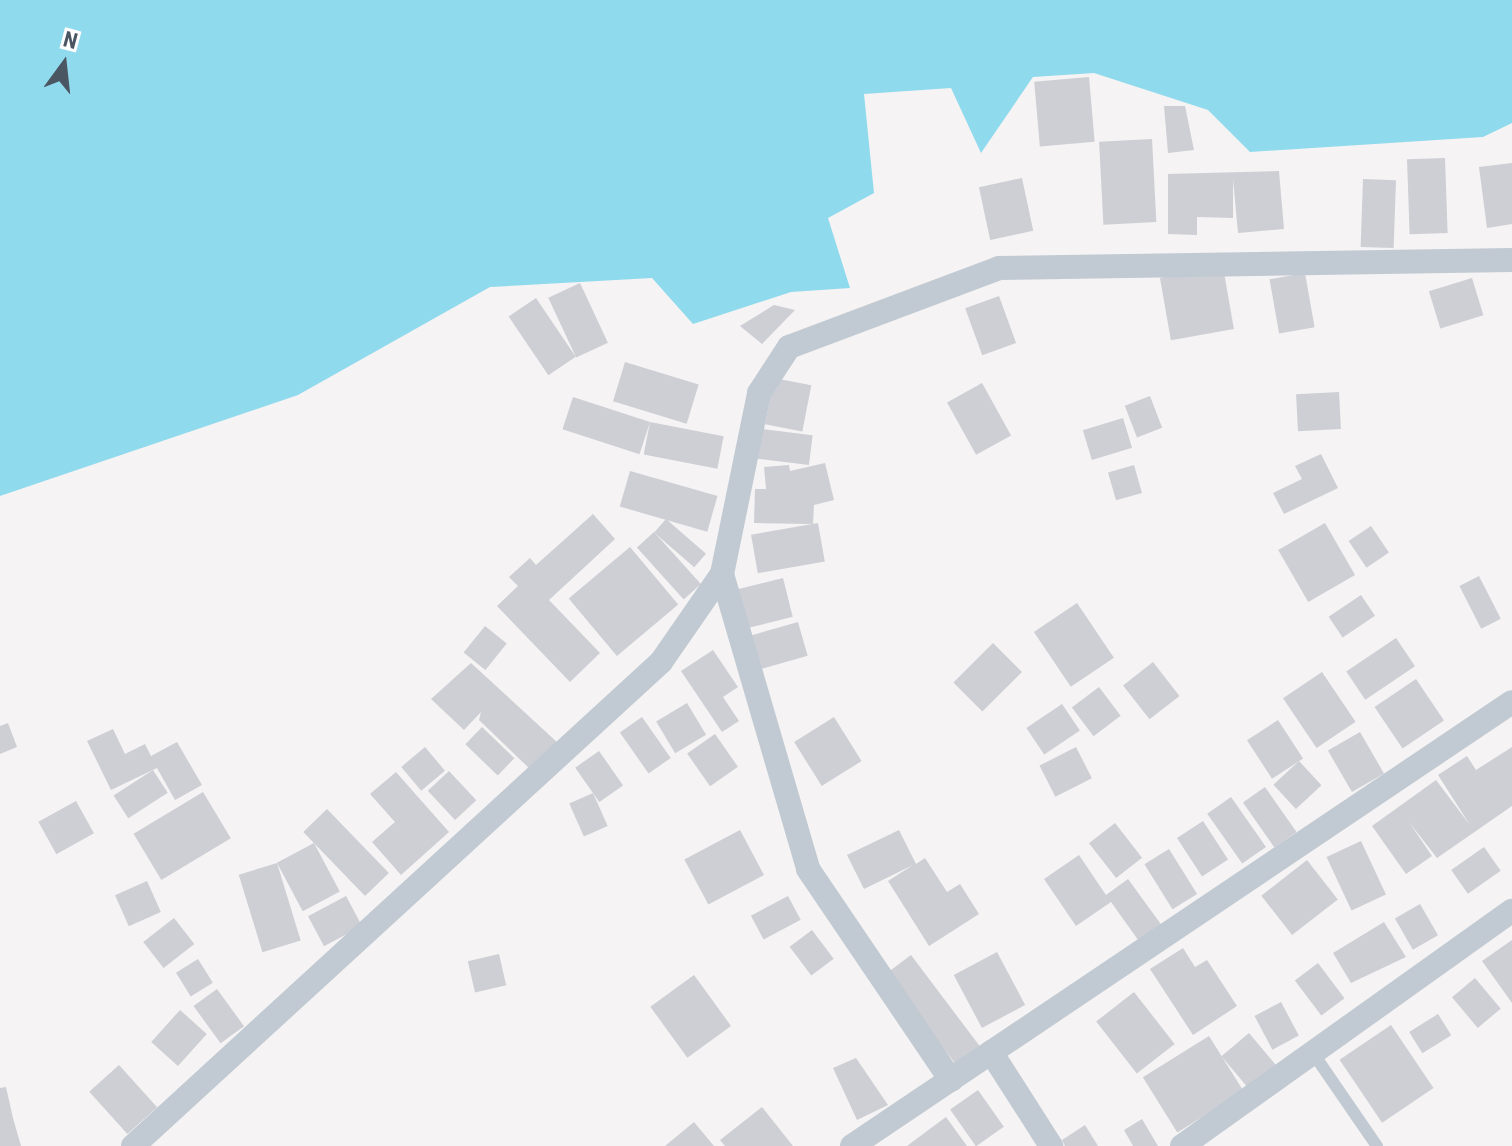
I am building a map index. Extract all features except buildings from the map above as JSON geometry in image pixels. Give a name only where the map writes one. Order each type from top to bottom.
[{"type":"street","points":[[133,1146],[661,662],[722,574],[759,393],[789,347],[999,268],[1512,260]]},
{"type":"street","points":[[722,574],[808,869],[951,1080]]},
{"type":"street","points":[[852,1146],[1512,702]]},
{"type":"street","points":[[1182,1146],[1512,911]]},
{"type":"street","points":[[991,1052],[1051,1146]]},
{"type":"lane","points":[[1313,1053],[1377,1146]]},
{"type":"water","points":[[0,0],[1512,0],[1512,123],[1483,137],[1250,152],[1208,110],[1094,73],[1033,77],[981,153],[951,88],[864,94],[874,193],[828,218],[850,288],[791,292],[693,324],[652,278],[490,287],[298,395],[0,496]]}]
